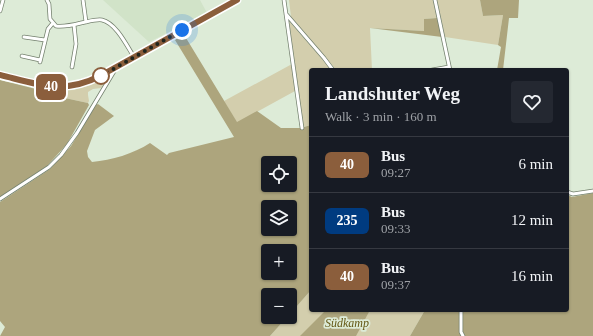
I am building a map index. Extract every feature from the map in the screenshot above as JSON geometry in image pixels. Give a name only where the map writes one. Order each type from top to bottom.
[{"type":"street","points":[[0,11],[3,0]]},
{"type":"street","points":[[47,0],[49,4],[49,16],[56,26],[74,25],[100,20],[108,23],[123,39],[134,57]]},
{"type":"street","points":[[83,0],[86,22]]},
{"type":"street","points":[[0,75],[45,86],[66,87],[89,81],[237,0]]},
{"type":"street","points":[[284,0],[302,128]]},
{"type":"street","points":[[435,0],[449,68]]},
{"type":"street","points":[[286,14],[332,68]]},
{"type":"street","points":[[22,56],[40,61],[48,29],[53,23]]},
{"type":"street","points":[[72,67],[76,42],[74,25]]},
{"type":"street","points":[[24,37],[45,40]]},
{"type":"street","points":[[0,199],[49,167],[61,155],[117,67]]},
{"type":"street","points":[[569,193],[572,194],[593,191]]},
{"type":"street","points":[[461,312],[461,332],[463,336]]},
{"type":"shaded area","points":[[103,0],[200,0],[207,13],[149,42]]},
{"type":"green space","points":[[289,0],[434,0],[437,18],[424,19],[424,31],[370,28],[372,68],[334,68],[291,17]]},
{"type":"green space","points":[[437,0],[480,0],[483,16],[503,15],[498,45],[445,37]]},
{"type":"green space","points":[[480,0],[519,0],[518,18],[509,18],[503,68],[497,68],[501,47],[498,45],[503,15],[483,16]]},
{"type":"green space","points":[[437,18],[442,37],[370,28],[424,31],[424,19]]},
{"type":"green space","points":[[289,21],[330,68],[309,68],[309,126],[303,127]]},
{"type":"green space","points":[[183,33],[237,122],[257,111],[281,128],[300,128],[309,126],[309,292],[297,306],[297,288],[261,288],[261,324],[281,324],[270,336],[0,336],[5,327],[0,321],[0,202],[50,169],[71,146],[98,104],[114,116],[95,130],[87,151],[88,157],[92,162],[122,156],[150,143],[167,155],[169,153],[234,137],[175,40]]},
{"type":"green space","points":[[292,64],[295,91],[237,123],[224,101]]},
{"type":"green space","points":[[108,78],[101,88],[93,89],[88,92],[88,103],[46,94],[44,91],[74,90]]},
{"type":"green space","points":[[0,80],[44,91],[46,94],[88,103],[89,105],[67,144],[47,166],[0,197]]},
{"type":"green space","points":[[593,193],[593,336],[465,336],[463,332],[463,312],[569,312],[569,196],[572,197]]},
{"type":"green space","name":"Südkamp","points":[[309,292],[309,312],[424,312],[410,336],[270,336],[281,324],[297,324],[297,306]]},
{"type":"green space","points":[[324,312],[369,312],[356,336],[300,336]]},
{"type":"green space","points":[[424,312],[459,312],[461,336],[410,336]]},
{"type":"bus line","name":"40","points":[[0,75],[52,87],[66,87],[80,84],[100,76],[237,0]]},
{"type":"route","points":[[101,76],[182,30]]}]
